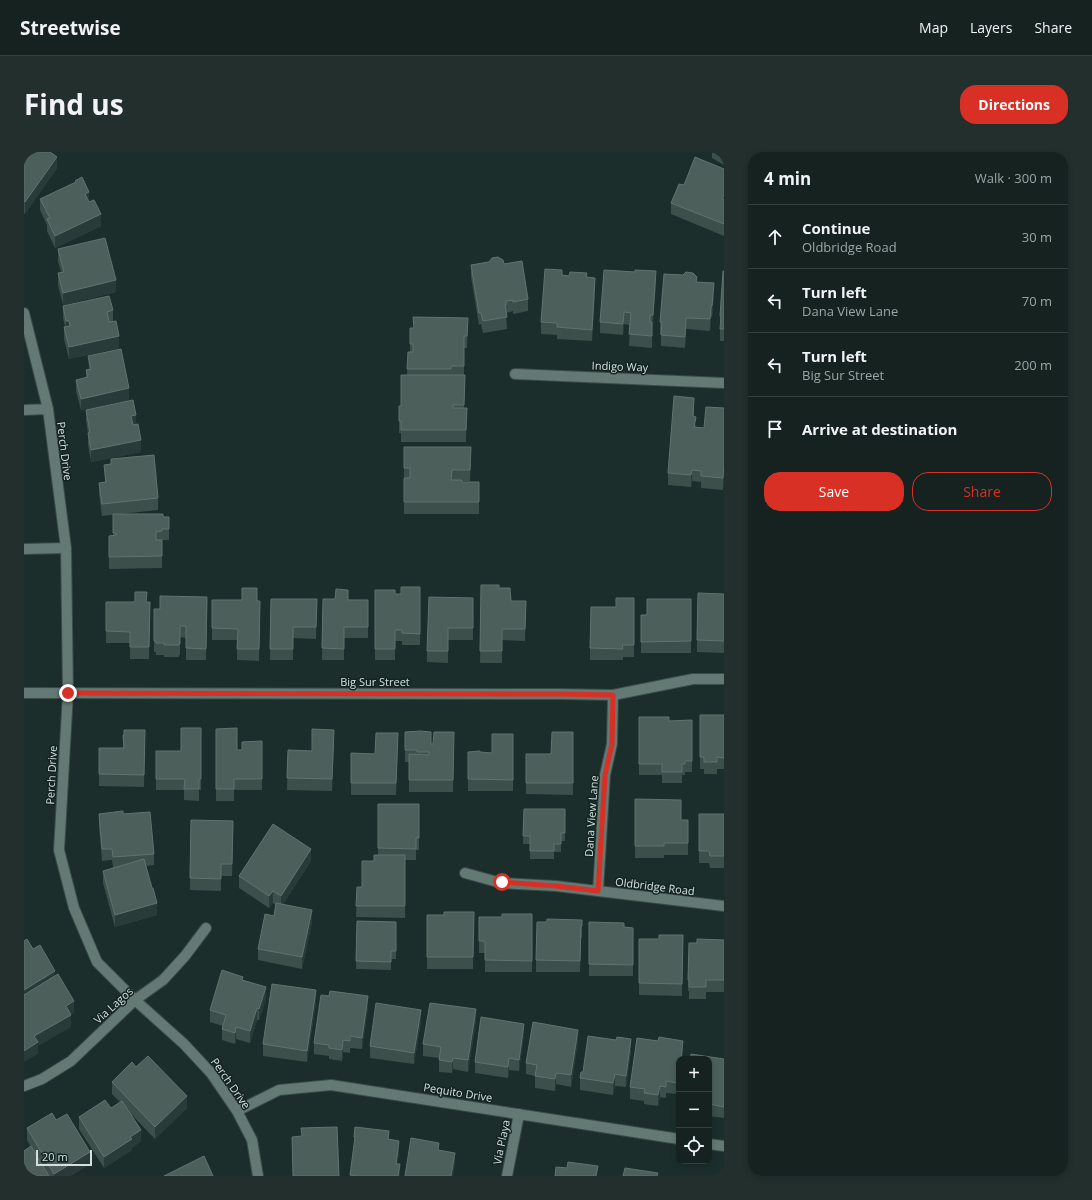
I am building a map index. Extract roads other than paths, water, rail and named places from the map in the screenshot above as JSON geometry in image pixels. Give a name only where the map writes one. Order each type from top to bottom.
[{"type":"street","name":"Perch Drive","points":[[24,313],[48,409],[66,548],[68,693],[59,850],[74,908],[97,962],[135,1000],[184,1044],[211,1073],[237,1111],[252,1140],[258,1176]]},
{"type":"street","name":"Indigo Way","points":[[515,374],[724,383]]},
{"type":"street","points":[[24,410],[48,409]]},
{"type":"street","points":[[24,549],[66,548]]},
{"type":"street","name":"Big Sur Street","points":[[24,693],[613,695],[693,679],[724,679]]},
{"type":"street","name":"Dana View Lane","points":[[598,891],[605,775],[612,744],[613,695]]},
{"type":"street","name":"Oldbridge Road","points":[[466,873],[502,882],[556,886],[724,906]]},
{"type":"street","name":"Via Lagos","points":[[24,1086],[42,1079],[71,1061],[135,1000],[163,980],[185,956],[206,928]]},
{"type":"street","name":"Pequito Drive","points":[[237,1111],[279,1090],[331,1085],[676,1139]]},
{"type":"street","name":"Via Playa","points":[[506,1176],[519,1114]]},
{"type":"street","points":[[712,1144],[724,1146]]}]
